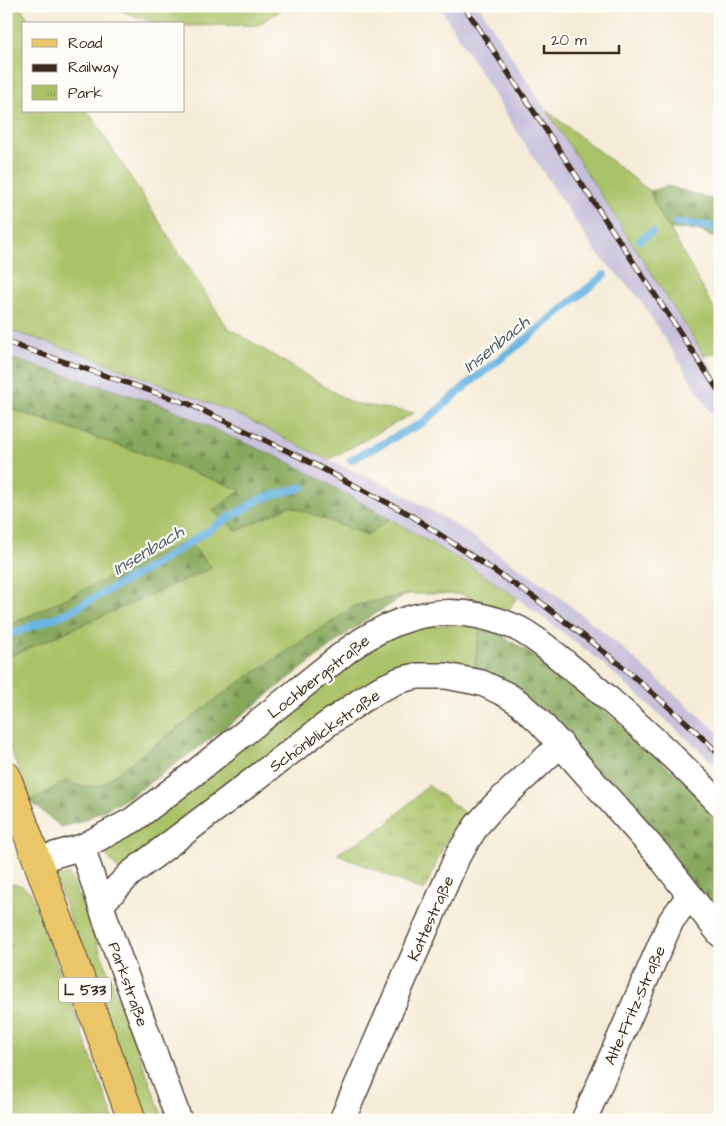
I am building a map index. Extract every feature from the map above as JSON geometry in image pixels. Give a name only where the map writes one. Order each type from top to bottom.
[{"type":"main road","name":"L 533","points":[[6,775],[132,1120]]},
{"type":"street","name":"Lochbergstraße","points":[[37,860],[82,847],[133,820],[365,638],[402,620],[433,613],[447,612],[475,615],[518,628],[545,646],[639,725],[720,804]]},
{"type":"street","name":"Schönblickstraße","points":[[101,904],[130,874],[326,725],[362,700],[400,680],[417,676],[446,676],[482,683],[495,688],[518,702],[540,722],[658,853],[720,934]]},
{"type":"street","name":"Kattestraße","points":[[342,1120],[458,855],[477,825],[495,805],[561,744]]},
{"type":"street","name":"Parkstraße","points":[[82,847],[111,936],[179,1120]]},
{"type":"street","name":"Alte-Fritz-Straße","points":[[584,1120],[671,921],[690,894]]},
{"type":"shaded area","points":[[439,6],[479,6],[720,381],[720,427],[639,298],[595,251],[519,135]]},
{"type":"shaded area","points":[[6,329],[83,354],[237,414],[328,460],[386,484],[456,525],[547,587],[613,640],[720,734],[720,770],[600,661],[517,598],[464,562],[293,464],[168,407],[6,357]]},
{"type":"green space","points":[[6,6],[20,6],[30,22],[22,22],[22,112],[89,112],[227,327],[352,403],[414,413],[328,460],[237,414],[83,354],[6,329]]},
{"type":"green space","points":[[108,6],[287,6],[258,25],[185,26],[185,22],[152,22]]},
{"type":"green space","points":[[547,111],[650,191],[662,219],[670,229],[720,320],[720,352],[704,355]]},
{"type":"green space","points":[[668,186],[720,202],[720,240],[698,230],[670,229],[662,219],[650,191]]},
{"type":"green space","points":[[6,357],[168,407],[293,464],[390,519],[367,535],[290,506],[237,531],[213,511],[241,490],[150,456],[6,407]]},
{"type":"green space","points":[[6,407],[150,456],[242,490],[237,531],[290,506],[367,535],[390,519],[464,562],[517,598],[506,613],[461,594],[408,594],[357,605],[234,686],[100,786],[78,786],[66,781],[30,801],[6,738],[6,658],[211,568],[187,541],[10,625],[6,616]]},
{"type":"green space","points":[[187,540],[212,568],[6,658],[6,616],[10,625]]},
{"type":"green space","points":[[408,594],[366,619],[221,731],[128,798],[80,822],[61,827],[30,801],[66,781],[78,786],[100,786],[234,686],[357,605]]},
{"type":"green space","points":[[430,626],[480,626],[474,670],[436,663],[397,671],[119,871],[107,856],[106,846],[324,681],[398,632]]},
{"type":"green space","points":[[480,626],[494,631],[565,675],[691,788],[720,818],[720,926],[474,670]]},
{"type":"green space","points":[[428,785],[465,813],[447,839],[424,891],[337,854],[385,826]]},
{"type":"green space","points":[[69,874],[82,903],[164,1120],[145,1120],[55,878]]},
{"type":"green space","points":[[6,885],[21,885],[31,893],[114,1120],[6,1120],[6,954],[11,945],[6,946]]},
{"type":"waterway","name":"Insenbach","points":[[676,223],[708,226],[720,230]]},
{"type":"waterway","name":"Insenbach","points":[[640,240],[652,232]]},
{"type":"waterway","name":"Insenbach","points":[[351,460],[424,422],[469,383],[604,275]]},
{"type":"waterway","name":"Insenbach","points":[[6,636],[67,613],[151,567],[260,499],[303,487]]},
{"type":"railway","points":[[464,6],[720,393]]},
{"type":"railway","points":[[6,342],[189,404],[300,457],[409,514],[535,598],[618,663],[686,722],[720,755]]}]
